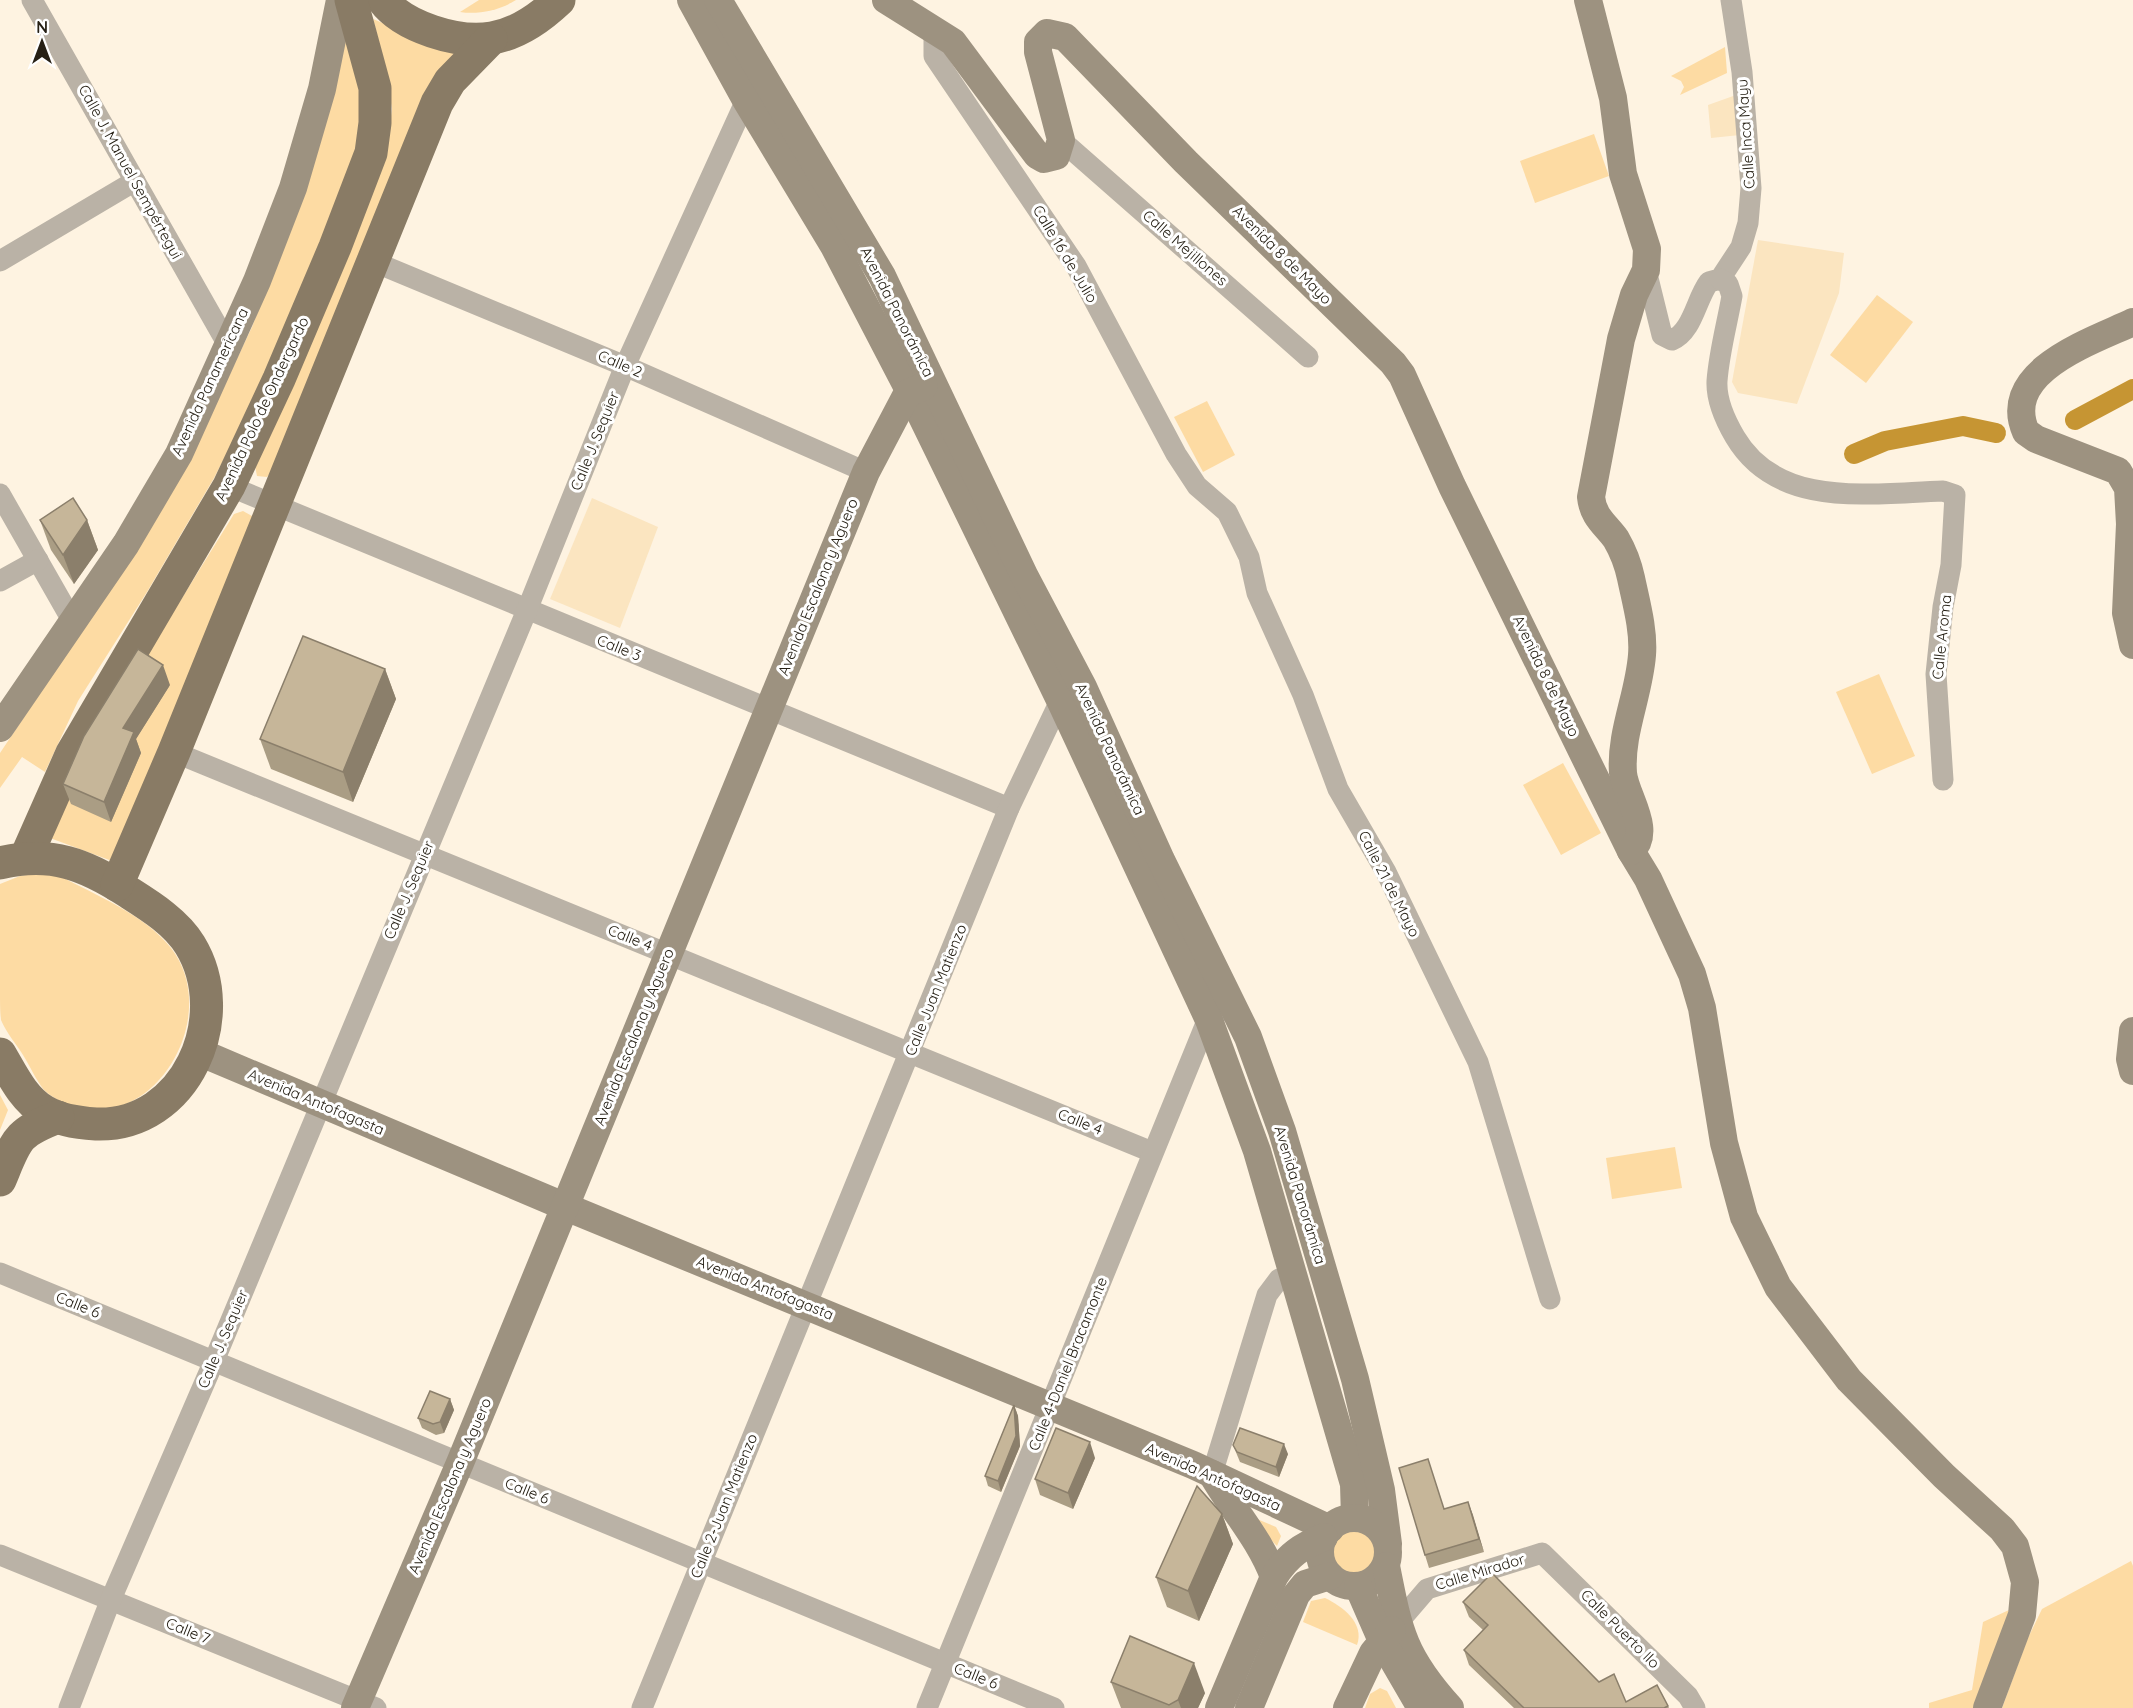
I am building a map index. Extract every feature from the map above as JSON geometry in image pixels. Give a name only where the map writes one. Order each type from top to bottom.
[{"type":"main road","name":"Avenida Polo de Ondergardo","points":[[13,860],[72,753],[229,486],[297,339],[371,153],[375,123],[375,88],[351,0]]},
{"type":"main road","points":[[117,885],[174,752],[272,505],[437,103],[450,81],[491,39],[522,27],[548,11],[559,0]]},
{"type":"main road","points":[[383,3],[417,27],[452,36],[491,39]]},
{"type":"main road","points":[[0,1054],[25,1095],[43,1111],[81,1124],[111,1124],[145,1114],[170,1097],[190,1072],[205,1028],[203,975],[190,944],[166,919],[117,885],[88,870],[58,860],[13,860]]},
{"type":"main road","points":[[0,1180],[16,1141],[30,1128],[58,1117]]},
{"type":"street","name":"Calle J. Manuel Sempértegui","points":[[32,0],[228,345]]},
{"type":"street","name":"Avenida Panamericana","points":[[0,728],[126,544],[179,454],[228,345],[293,188],[322,89],[340,0]]},
{"type":"street","name":"Avenida Panorámica","points":[[691,0],[756,91]]},
{"type":"street","name":"Avenida Panorámica","points":[[718,0],[756,91],[834,246],[921,387],[1072,694],[1161,860],[1233,1004],[1282,1131],[1355,1379],[1381,1490],[1387,1555],[1390,1633],[1421,1708]]},
{"type":"street","points":[[886,0],[953,42],[1037,155],[1051,159],[1059,152],[1061,140]]},
{"type":"street","points":[[1588,0],[1613,98],[1623,174],[1647,249],[1646,270],[1634,296],[1621,339],[1591,497],[1597,518],[1615,538],[1625,556],[1638,619],[1642,654],[1623,753],[1623,776],[1637,813],[1638,841],[1631,851],[1648,879],[1692,974],[1702,1008],[1724,1143],[1744,1217],[1778,1287],[1849,1380],[1944,1476],[2002,1529],[2015,1546],[2025,1582],[2022,1615],[1987,1708]]},
{"type":"street","name":"Calle Inca Mayu","points":[[1646,270],[1657,308],[1659,328],[1662,335],[1672,340],[1686,329],[1709,282],[1720,279],[1741,247],[1748,223],[1751,188],[1742,72],[1731,0]]},
{"type":"street","name":"Calle 16 de Julio","points":[[934,28],[934,56],[1076,266],[1171,445],[1197,486]]},
{"type":"street","name":"Avenida 8 de Mayo","points":[[1061,140],[1038,52],[1038,42],[1047,33],[1065,37],[1186,162],[1393,363],[1402,375],[1452,486],[1631,851]]},
{"type":"street","name":"Calle J. Sequier","points":[[69,1708],[111,1599],[214,1361],[527,610],[625,366],[756,91]]},
{"type":"street","name":"Calle Mejillones","points":[[1061,140],[1308,357]]},
{"type":"street","points":[[0,261],[135,181]]},
{"type":"street","name":"Calle 2","points":[[372,261],[625,366],[866,472]]},
{"type":"street","name":"Calle Aroma","points":[[1720,279],[1728,284],[1732,296],[1717,382],[1720,405],[1741,446],[1758,465],[1775,477],[1803,488],[1829,494],[1943,491],[1955,495],[1951,565],[1943,608],[1936,674],[1943,780]]},
{"type":"street","points":[[2133,321],[2061,356],[2042,370],[2027,389],[2023,413],[2026,432],[2036,439],[2099,461],[2118,471],[2128,488],[2130,524],[2126,613],[2133,645]]},
{"type":"street","name":"Avenida Escalona y Aguero","points":[[363,1706],[460,1463],[866,472],[921,387]]},
{"type":"street","name":"Calle 3","points":[[229,486],[1009,808]]},
{"type":"street","name":"Calle 21 de Mayo","points":[[1197,486],[1227,512],[1248,557],[1257,593],[1303,695],[1338,789],[1386,872],[1478,1062],[1550,1299]]},
{"type":"street","points":[[0,494],[73,622]]},
{"type":"street","points":[[0,581],[38,560]]},
{"type":"street","name":"Avenida Panorámica","points":[[1072,694],[1209,1020],[1253,1141],[1355,1490],[1336,1528]]},
{"type":"street","name":"Calle Juan Matienzo","points":[[806,1305],[1009,808],[1072,694]]},
{"type":"street","name":"Calle 4","points":[[174,752],[1152,1152]]},
{"type":"street","points":[[1209,1020],[1233,1004]]},
{"type":"street","name":"Calle 4-Daniel Bracamonte","points":[[927,1708],[1051,1408],[1152,1152],[1209,1020]]},
{"type":"street","points":[[2133,1031],[2130,1059],[2133,1071]]},
{"type":"street","name":"Avenida Antofagasta","points":[[198,1052],[1212,1474],[1336,1528]]},
{"type":"street","points":[[1269,1192],[1297,1183]]},
{"type":"street","name":"Calle 6","points":[[0,1273],[1054,1708]]},
{"type":"street","points":[[1275,1576],[1265,1553],[1232,1508],[1212,1474],[1268,1295],[1279,1279],[1292,1274]]},
{"type":"street","name":"Calle 2-Juan Matienzo","points":[[642,1708],[806,1305]]},
{"type":"street","points":[[1219,1708],[1275,1576],[1283,1562],[1299,1548],[1336,1528],[1376,1526],[1387,1555],[1370,1583],[1358,1586],[1343,1584],[1330,1576],[1320,1557],[1336,1528]]},
{"type":"street","name":"Calle Mirador","points":[[1390,1633],[1427,1589],[1542,1553]]},
{"type":"street","name":"Calle Puerto Ilo","points":[[1542,1553],[1688,1696],[1695,1708]]},
{"type":"street","name":"Calle 7","points":[[0,1555],[111,1599],[363,1706]]},
{"type":"street","points":[[1249,1708],[1296,1595],[1305,1584],[1330,1576]]},
{"type":"street","name":"Avenida Panorámica","points":[[1358,1586],[1421,1675],[1450,1708]]},
{"type":"street","points":[[1347,1708],[1363,1670],[1390,1633]]},
{"type":"shaded area","points":[[479,0],[516,0],[489,11],[460,12]]},
{"type":"shaded area","points":[[373,19],[458,54],[272,471],[267,477],[257,476],[254,461],[386,151],[392,109],[384,61]]},
{"type":"shaded area","points":[[346,38],[358,71],[363,117],[353,162],[277,356],[214,478],[147,592],[78,701],[45,772],[22,757],[0,788],[0,753],[141,542],[198,441],[252,327],[293,218]]},
{"type":"shaded area","points":[[1725,47],[1727,73],[1680,95],[1684,87],[1681,81],[1671,76]]},
{"type":"shaded area","points":[[1736,95],[1740,135],[1711,138],[1708,105]]},
{"type":"shaded area","points":[[1594,134],[1609,176],[1535,203],[1520,161]]},
{"type":"shaded area","points":[[1758,240],[1844,253],[1839,293],[1797,404],[1738,393],[1732,382]]},
{"type":"shaded area","points":[[1877,295],[1913,322],[1866,383],[1830,355]]},
{"type":"shaded area","points":[[1207,401],[1235,455],[1203,472],[1174,417]]},
{"type":"shaded area","points":[[592,498],[658,527],[620,628],[550,599]]},
{"type":"shaded area","points":[[243,511],[252,516],[254,523],[112,861],[50,838],[102,727],[234,514]]},
{"type":"shaded area","points":[[1879,674],[1915,756],[1872,774],[1836,692]]},
{"type":"shaded area","points":[[1563,763],[1601,833],[1561,855],[1523,785]]},
{"type":"shaded area","points":[[40,873],[58,875],[133,915],[160,936],[171,948],[185,975],[189,1005],[184,1035],[172,1063],[153,1086],[129,1103],[102,1110],[71,1106],[53,1097],[41,1086],[1,1020],[0,884],[20,876]]},
{"type":"shaded area","points":[[0,1095],[8,1110],[0,1130]]},
{"type":"shaded area","points":[[1675,1147],[1682,1188],[1612,1199],[1606,1158]]},
{"type":"shaded area","points":[[1245,1514],[1276,1527],[1281,1536],[1277,1546]]},
{"type":"shaded area","points":[[1354,1528],[1370,1535],[1377,1551],[1370,1567],[1354,1574],[1338,1567],[1331,1551],[1338,1535]]},
{"type":"shaded area","points":[[2131,1561],[2133,1566],[2133,1708],[2002,1708],[2027,1640],[2042,1609]]},
{"type":"shaded area","points":[[1325,1598],[1345,1611],[1355,1623],[1359,1637],[1357,1645],[1303,1622],[1311,1601]]},
{"type":"shaded area","points":[[2009,1610],[2003,1637],[1977,1708],[1929,1708],[1929,1703],[1972,1690],[1983,1622]]},
{"type":"shaded area","points":[[1380,1688],[1387,1691],[1396,1708],[1365,1708],[1370,1694]]},
{"type":"building","points":[[73,498],[87,520],[63,555],[40,520]]},
{"type":"building","points":[[303,636],[385,669],[343,772],[260,739]]},
{"type":"building","points":[[138,649],[163,665],[123,728],[134,732],[104,802],[63,784],[84,736]]},
{"type":"building","points":[[430,1391],[450,1399],[440,1422],[433,1424],[418,1418]]},
{"type":"building","points":[[1014,1405],[1016,1436],[998,1481],[985,1476]]},
{"type":"building","points":[[1056,1428],[1090,1442],[1068,1493],[1035,1479]]},
{"type":"building","points":[[1240,1428],[1284,1444],[1276,1467],[1237,1452],[1233,1445]]},
{"type":"building","points":[[1428,1459],[1444,1509],[1468,1502],[1479,1539],[1425,1555],[1399,1468]]},
{"type":"building","points":[[1197,1486],[1222,1514],[1188,1591],[1156,1577]]},
{"type":"building","points":[[1492,1573],[1599,1682],[1614,1674],[1626,1702],[1657,1685],[1668,1706],[1664,1708],[1524,1708],[1464,1650],[1488,1625],[1463,1602]]},
{"type":"building","points":[[1130,1636],[1194,1663],[1178,1700],[1169,1705],[1111,1682]]},
{"type":"waterway","points":[[2075,420],[2133,389]]},
{"type":"waterway","points":[[1854,454],[1885,441],[1963,426],[1996,433]]}]
